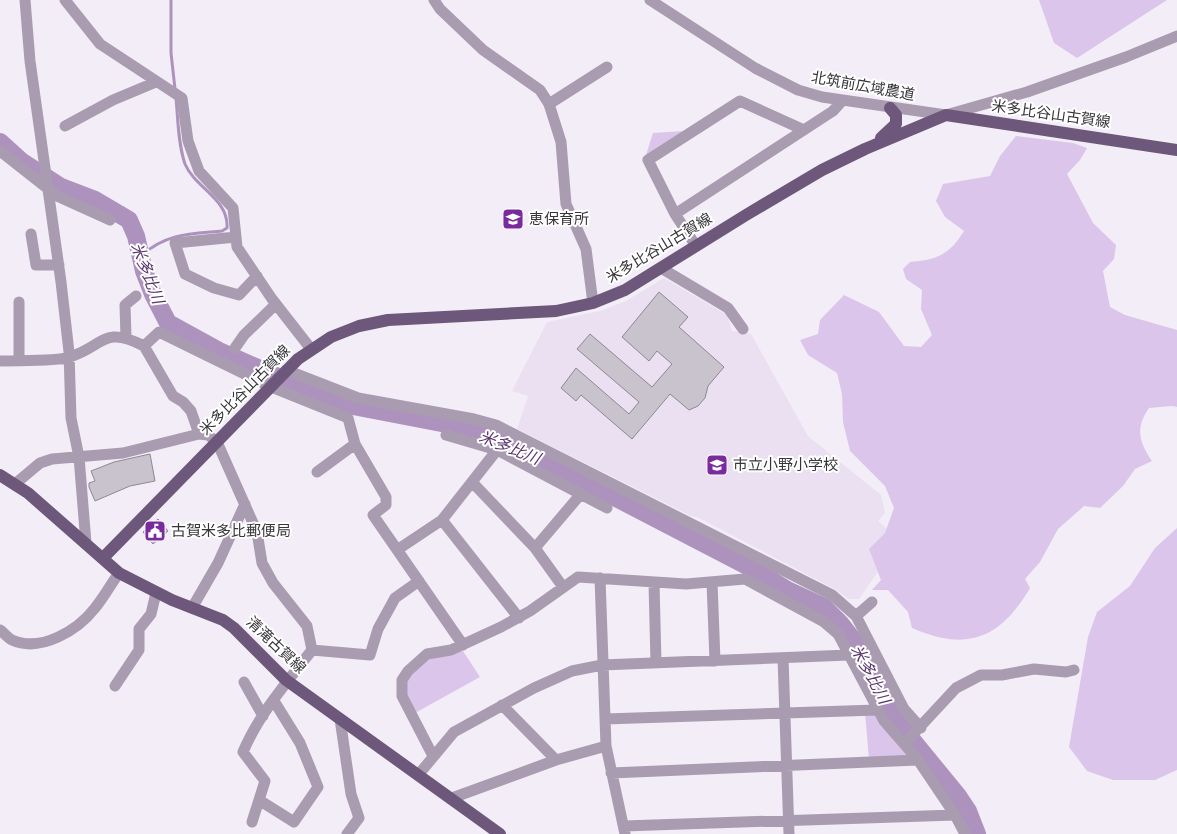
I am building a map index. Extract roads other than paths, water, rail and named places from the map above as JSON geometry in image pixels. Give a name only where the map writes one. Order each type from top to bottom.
[{"type":"main road","points":[[865,149],[888,133],[896,124],[896,115],[890,108]]},
{"type":"main road","name":"米多比谷山古賀線","points":[[103,558],[286,370],[311,349],[331,337],[359,326],[388,320],[556,311],[593,303],[625,290],[797,185],[865,149],[946,115],[1177,150]]},
{"type":"main road","name":"清滝古賀線","points":[[0,475],[15,484],[86,542],[119,573],[156,592],[223,620],[234,628],[286,680],[500,834]]},
{"type":"street","points":[[25,0],[30,61],[59,265],[69,358],[71,418],[79,456],[86,542]]},
{"type":"street","points":[[65,0],[100,44],[182,98],[188,140],[198,171],[233,208],[237,247],[276,304],[311,349]]},
{"type":"street","points":[[434,0],[440,9],[483,50],[540,90],[549,104],[561,142],[566,204],[586,249],[593,303]]},
{"type":"street","name":"北筑前広域農道","points":[[650,0],[775,80],[822,97],[946,115]]},
{"type":"street","points":[[946,115],[1027,92],[1126,57],[1177,36]]},
{"type":"street","points":[[549,104],[607,67]]},
{"type":"street","points":[[65,126],[113,100],[156,82]]},
{"type":"street","points":[[675,214],[833,111],[842,100]]},
{"type":"street","points":[[696,246],[675,214],[648,160],[740,102],[804,130]]},
{"type":"street","points":[[0,151],[48,190],[110,220]]},
{"type":"street","points":[[31,234],[36,265],[59,265]]},
{"type":"street","points":[[236,237],[175,243],[185,274],[214,288],[239,295],[256,276]]},
{"type":"street","points":[[661,268],[728,308],[744,329]]},
{"type":"street","points":[[126,337],[125,305],[136,296]]},
{"type":"street","points":[[19,302],[19,360]]},
{"type":"street","points":[[235,348],[244,335],[276,304]]},
{"type":"street","points":[[144,346],[159,332],[272,386],[348,418],[355,444],[386,497],[386,505],[373,515],[463,645]]},
{"type":"street","points":[[0,361],[69,358],[103,339],[126,337],[144,346],[173,396],[183,402],[191,411],[199,434]]},
{"type":"street","points":[[286,370],[358,398],[474,419],[496,425],[832,596],[856,616],[904,709],[921,728]]},
{"type":"street","points":[[15,484],[40,463],[52,459],[123,454],[199,434],[208,435],[216,442],[245,504],[256,532],[262,562],[273,583],[307,626],[312,650]]},
{"type":"street","points":[[446,435],[497,450],[607,508]]},
{"type":"street","points":[[317,472],[355,444]]},
{"type":"street","points":[[397,550],[442,520],[497,450]]},
{"type":"street","points":[[472,482],[535,548],[563,587]]},
{"type":"street","points":[[535,548],[580,495]]},
{"type":"street","points":[[192,608],[218,563],[245,504]]},
{"type":"street","points":[[442,520],[518,618]]},
{"type":"street","points":[[0,630],[13,640],[31,642],[53,640],[76,626],[94,609],[119,573]]},
{"type":"street","points":[[433,756],[402,696],[402,680],[408,670],[427,654],[450,650],[463,645],[518,618],[578,577],[686,584],[745,578],[824,622],[838,634],[877,710],[918,760],[955,815],[965,834]]},
{"type":"street","points":[[600,578],[606,746],[625,830],[788,821],[955,815]]},
{"type":"street","points":[[312,650],[370,655],[378,629],[396,598],[419,581]]},
{"type":"street","points":[[712,582],[715,661]]},
{"type":"street","points":[[654,583],[656,663]]},
{"type":"street","points":[[114,686],[139,650],[139,629],[151,614],[156,592]]},
{"type":"street","points":[[856,616],[872,602]]},
{"type":"street","points":[[252,822],[264,781],[243,752],[250,735],[286,680],[312,650]]},
{"type":"street","points":[[419,774],[454,732],[502,705],[572,671],[602,665],[849,655]]},
{"type":"street","points":[[783,658],[789,834]]},
{"type":"street","points":[[904,744],[921,728],[956,688],[981,675],[1002,675],[1034,668],[1066,672],[1074,670]]},
{"type":"street","points":[[244,682],[263,716]]},
{"type":"street","points":[[259,800],[294,822],[318,787],[300,743],[274,701]]},
{"type":"street","points":[[502,705],[556,760]]},
{"type":"street","points":[[605,719],[877,710]]},
{"type":"street","points":[[340,719],[351,794],[359,818],[347,834]]},
{"type":"street","points":[[452,798],[556,760],[606,746]]},
{"type":"street","points":[[611,773],[918,760]]},
{"type":"waterway","points":[[171,0],[171,53],[175,89]]},
{"type":"waterway","points":[[142,255],[161,242],[179,236],[222,231],[227,228],[223,209],[196,180],[185,164],[180,140],[176,98]]},
{"type":"waterway","name":"米多比川","points":[[0,142],[21,161],[61,187],[95,200],[129,220],[136,236],[144,271],[168,323],[219,351],[296,385],[353,406],[457,426],[485,433],[516,446],[755,570],[787,590],[824,607],[840,623],[857,645],[868,671],[895,719],[958,796],[968,811],[977,834]]},
{"type":"place","name":"恵保育所","points":[[513,219]]},
{"type":"place","name":"市立小野小学校","points":[[717,465]]},
{"type":"place","name":"古賀米多比郵便局","points":[[155,531]]}]
